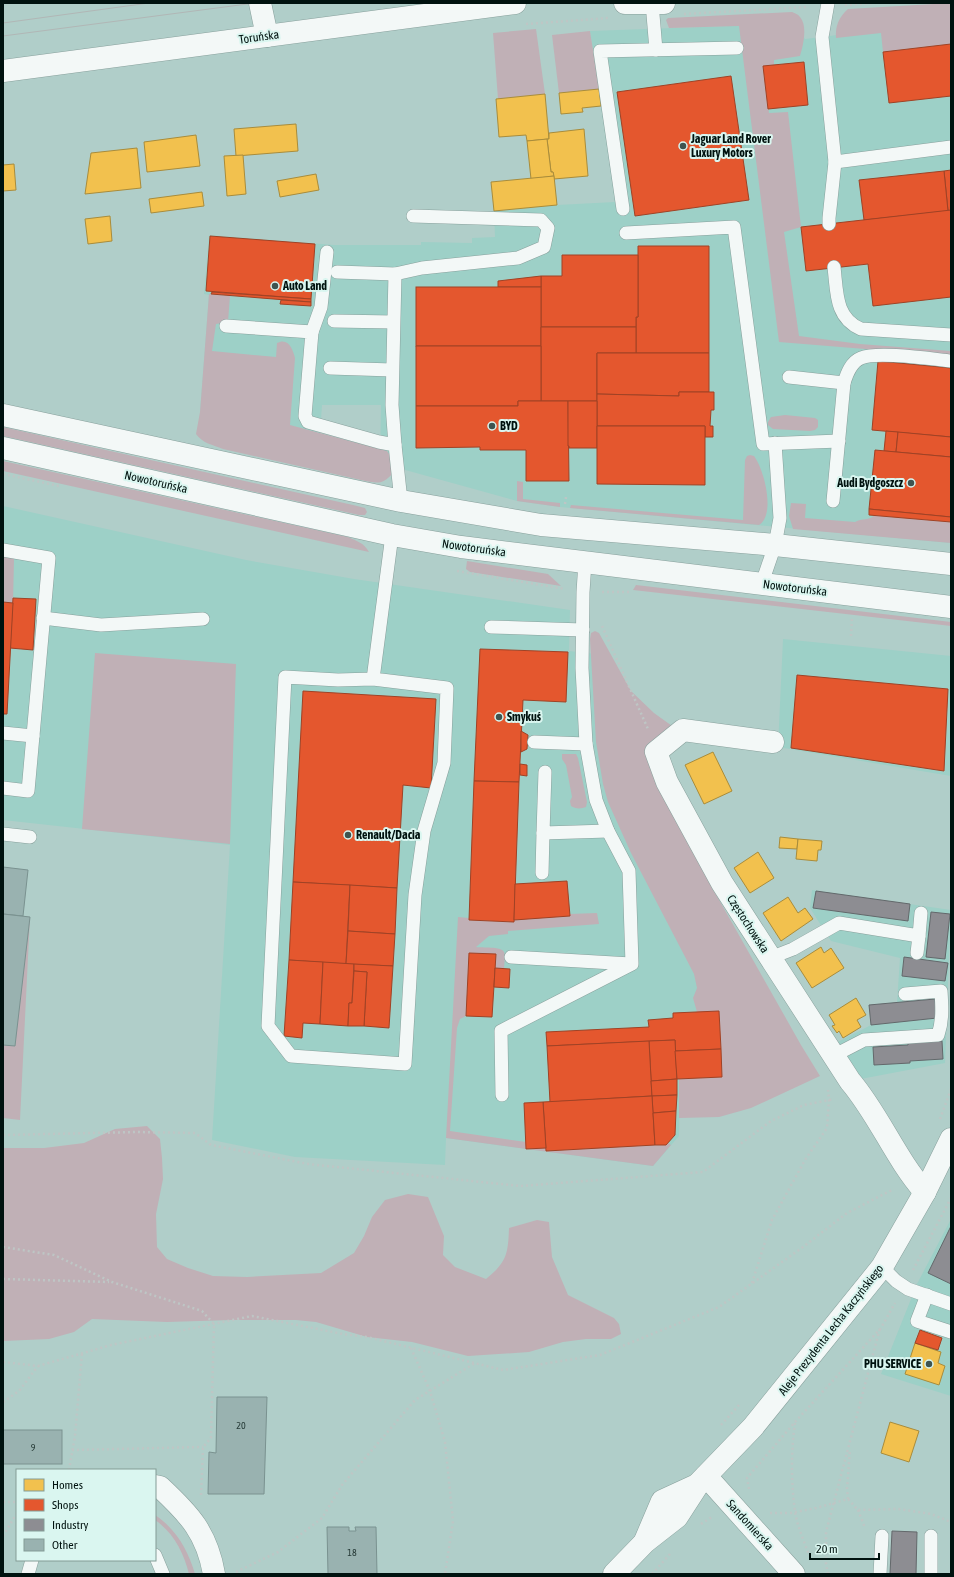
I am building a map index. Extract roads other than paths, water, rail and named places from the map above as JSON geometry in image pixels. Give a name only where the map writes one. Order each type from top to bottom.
[{"type":"street","points":[[260,3],[267,36]]},
{"type":"street","name":"Toruńska","points":[[3,71],[515,3]]},
{"type":"street","points":[[619,10],[655,6]]},
{"type":"street","points":[[3,415],[401,501],[541,525],[776,545],[951,564]]},
{"type":"street","name":"Nowotoruńska","points":[[3,448],[392,535],[461,546],[951,608]]},
{"type":"street","name":"Częstochowska","points":[[773,742],[683,730],[656,752],[667,782],[722,883],[850,1082],[863,1096],[903,1163],[919,1185]]},
{"type":"street","name":"Aleje Prezydenta Lecha Kaczyńskiego","points":[[614,1574],[645,1542],[677,1517],[703,1480],[754,1427],[882,1267],[919,1185],[948,1153]]},
{"type":"street","name":"Sandomierska","points":[[703,1480],[794,1574]]},
{"type":"street","points":[[156,1486],[160,1488],[186,1513],[199,1530],[212,1562],[214,1574]]},
{"type":"lane","points":[[828,5],[822,37],[835,162],[829,224]]},
{"type":"lane","points":[[655,6],[656,50]]},
{"type":"lane","points":[[623,209],[600,51],[737,48]]},
{"type":"lane","points":[[835,162],[951,147]]},
{"type":"lane","points":[[337,272],[395,274],[422,268],[518,258],[544,247],[548,228],[541,220],[413,216]]},
{"type":"lane","points":[[626,233],[734,227],[763,444],[839,441]]},
{"type":"lane","points":[[327,252],[321,307],[312,332],[305,416],[308,422],[395,445]]},
{"type":"lane","points":[[834,267],[840,309],[852,325],[861,329],[951,335]]},
{"type":"lane","points":[[395,274],[392,404],[401,501]]},
{"type":"lane","points":[[334,321],[393,322]]},
{"type":"lane","points":[[226,326],[312,332]]},
{"type":"lane","points":[[833,501],[844,383],[848,369],[860,358],[874,354],[951,361]]},
{"type":"lane","points":[[330,368],[392,370]]},
{"type":"lane","points":[[789,377],[844,383]]},
{"type":"lane","points":[[762,584],[776,545],[780,518],[776,443]]},
{"type":"lane","points":[[373,679],[392,535]]},
{"type":"lane","points":[[3,550],[49,558],[28,791],[3,788]]},
{"type":"lane","points":[[585,562],[582,668],[586,744],[596,800],[608,831],[629,871],[632,964]]},
{"type":"lane","points":[[43,618],[101,625],[203,619]]},
{"type":"lane","points":[[491,627],[583,630]]},
{"type":"lane","points":[[285,677],[338,680],[373,679],[447,688],[444,763],[424,831],[415,895],[405,1064],[291,1056],[268,1026],[285,677]]},
{"type":"lane","points":[[3,734],[33,736]]},
{"type":"lane","points":[[534,742],[586,744]]},
{"type":"lane","points":[[542,872],[545,772]]},
{"type":"lane","points":[[543,833],[608,831]]},
{"type":"lane","points":[[3,834],[30,837]]},
{"type":"lane","points":[[917,953],[921,913]]},
{"type":"lane","points":[[770,958],[793,949],[839,923],[919,936]]},
{"type":"lane","points":[[511,957],[632,964]]},
{"type":"lane","points":[[502,1095],[501,1031],[632,964]]},
{"type":"lane","points":[[833,1056],[864,1040],[938,1034],[942,1025],[941,991],[905,994]]},
{"type":"lane","points":[[882,1267],[904,1286],[951,1304]]},
{"type":"lane","points":[[927,1295],[917,1321],[951,1332]]},
{"type":"lane","points":[[880,1574],[882,1536]]},
{"type":"lane","points":[[931,1536],[931,1574]]},
{"type":"lane","points":[[156,1557],[163,1574]]},
{"type":"lane","points":[[28,1574],[32,1561]]},
{"type":"tram line","points":[[3,23],[149,3]]},
{"type":"tram line","points":[[3,36],[255,3]]},
{"type":"place","name":"Jaguar Land Rover Luxury Motors","points":[[683,146]]},
{"type":"place","name":"Auto Land","points":[[275,286]]},
{"type":"place","name":"BYD","points":[[492,426]]},
{"type":"place","name":"Audi Bydgoszcz","points":[[911,483]]},
{"type":"place","name":"Smykuś","points":[[499,717]]},
{"type":"place","name":"Renault/Dacia","points":[[348,835]]},
{"type":"place","name":"PHU SERVICE","points":[[929,1364]]}]
